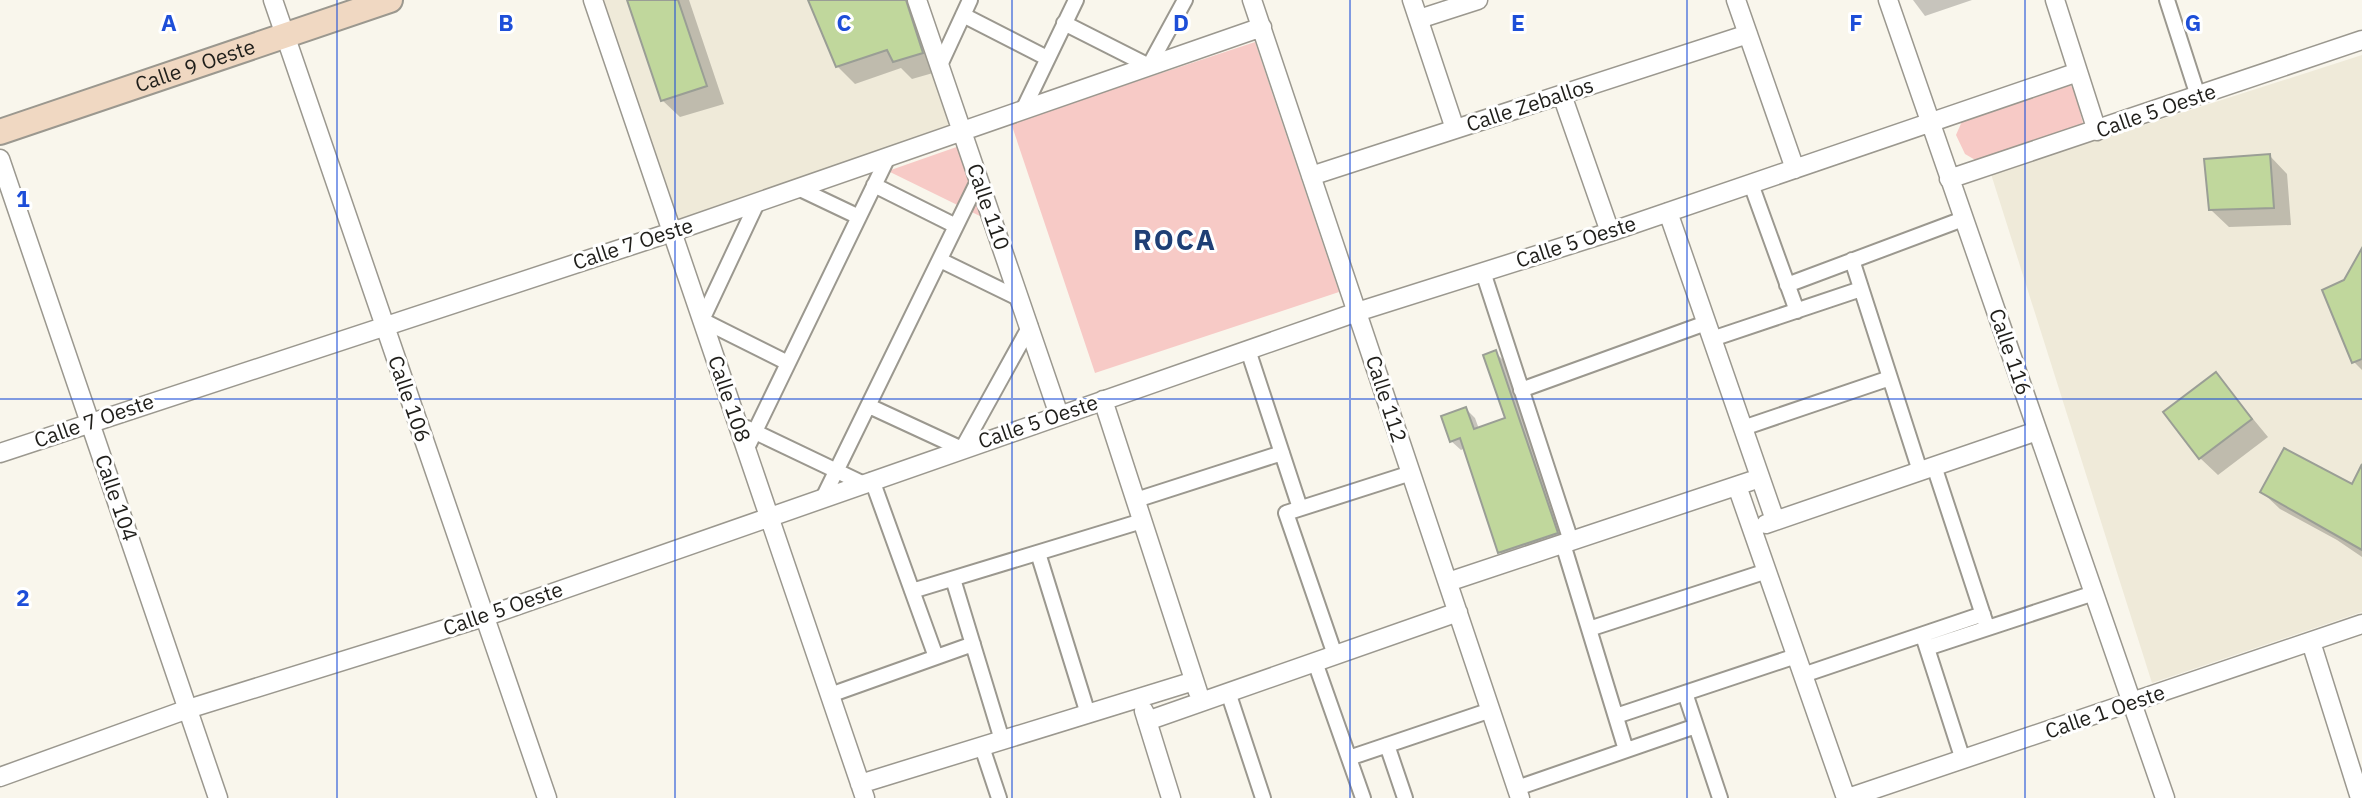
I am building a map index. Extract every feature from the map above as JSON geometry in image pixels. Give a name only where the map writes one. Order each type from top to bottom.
[{"type":"main road","name":"Calle 9 Oeste","points":[[0,132],[390,0]]},
{"type":"street","name":"Calle 106","points":[[273,0],[547,798]]},
{"type":"street","name":"Calle 108","points":[[593,0],[863,791]]},
{"type":"street","name":"Calle 110","points":[[917,0],[1059,415]]},
{"type":"street","points":[[940,65],[970,0]]},
{"type":"street","points":[[1023,110],[1076,0]]},
{"type":"street","points":[[1065,23],[1149,66],[1185,0]]},
{"type":"street","name":"Calle 112","points":[[1252,0],[1518,793]]},
{"type":"street","points":[[1412,0],[1455,130]]},
{"type":"street","points":[[1419,19],[1478,0]]},
{"type":"street","points":[[1736,0],[1794,169]]},
{"type":"street","name":"Calle 116","points":[[1888,0],[2165,798]]},
{"type":"street","points":[[2055,0],[2097,131]]},
{"type":"street","points":[[2167,0],[2198,96]]},
{"type":"street","points":[[963,15],[1047,58]]},
{"type":"street","name":"Calle 7 Oeste","points":[[0,453],[672,232],[1262,27]]},
{"type":"street","name":"Calle Zeballos","points":[[1311,176],[1748,34]]},
{"type":"street","name":"Calle 5 Oeste","points":[[1949,179],[2362,40]]},
{"type":"street","name":"Calle 5 Oeste","points":[[0,777],[188,709],[484,617],[769,515],[1357,312],[1610,232],[2078,72]]},
{"type":"street","points":[[1562,95],[1610,232]]},
{"type":"street","points":[[746,450],[888,157]]},
{"type":"street","name":"Calle 104","points":[[0,159],[218,798]]},
{"type":"street","points":[[824,496],[979,179]]},
{"type":"street","points":[[1751,184],[1797,311]]},
{"type":"street","points":[[874,185],[956,226]]},
{"type":"street","points":[[798,188],[859,218]]},
{"type":"street","points":[[757,203],[702,320],[788,363]]},
{"type":"street","points":[[1668,212],[1775,520]]},
{"type":"street","points":[[1787,285],[1963,219]]},
{"type":"street","points":[[940,260],[1020,299]]},
{"type":"street","points":[[1852,260],[1890,378],[1985,621]]},
{"type":"street","points":[[1483,272],[1567,542],[1589,629],[1626,750]]},
{"type":"street","points":[[1521,390],[1709,331],[1797,311],[1861,289]]},
{"type":"street","points":[[869,406],[962,449],[1030,326]]},
{"type":"street","points":[[1248,350],[1282,453],[1293,510],[1335,655]]},
{"type":"street","points":[[1743,428],[1890,378]]},
{"type":"street","points":[[1103,400],[1201,702]]},
{"type":"street","points":[[737,423],[838,471],[867,481],[936,657]]},
{"type":"street","points":[[1752,528],[2037,431]]},
{"type":"street","points":[[1136,500],[1282,453]]},
{"type":"street","points":[[1293,510],[1411,472]]},
{"type":"street","points":[[1447,582],[1760,478]]},
{"type":"street","points":[[1737,486],[1847,798]]},
{"type":"street","points":[[912,591],[1142,520]]},
{"type":"street","points":[[1038,552],[1088,714]]},
{"type":"street","points":[[1589,629],[1767,570]]},
{"type":"street","points":[[953,579],[1002,740]]},
{"type":"street","points":[[1803,676],[1985,621],[2094,593]]},
{"type":"street","points":[[1147,721],[1458,612]]},
{"type":"street","name":"Calle 1 Oeste","points":[[1847,798],[2132,704],[2362,624]]},
{"type":"street","points":[[1925,641],[1963,760]]},
{"type":"street","points":[[2311,642],[2360,798]]},
{"type":"street","points":[[830,695],[973,644]]},
{"type":"street","points":[[1616,716],[1797,656]]},
{"type":"street","points":[[1315,662],[1363,798]]},
{"type":"street","points":[[863,791],[1002,740],[1194,681]]},
{"type":"street","points":[[1228,692],[1263,798]]},
{"type":"street","points":[[1685,693],[1720,798]]},
{"type":"street","points":[[1140,698],[1171,798]]},
{"type":"street","points":[[1349,758],[1491,710]]},
{"type":"street","points":[[1518,793],[1626,750],[1696,726]]},
{"type":"street","points":[[1387,745],[1405,798]]},
{"type":"street","points":[[982,747],[999,798]]},
{"type":"shaded area","points":[[593,0],[917,0],[963,131],[672,232]]},
{"type":"shaded area","points":[[1255,42],[1339,292],[1095,373],[1011,123]]},
{"type":"shaded area","points":[[2362,55],[2362,612],[2152,683],[1991,174]]},
{"type":"shaded area","points":[[2069,84],[2074,89],[2084,127],[1977,161],[1965,154],[1956,135],[1963,119]]},
{"type":"shaded area","points":[[968,143],[988,220],[888,171]]},
{"type":"building","points":[[627,0],[678,0],[707,86],[661,101]]},
{"type":"building","points":[[808,0],[906,0],[923,53],[893,62],[887,50],[836,67]]},
{"type":"building","points":[[2270,154],[2274,208],[2209,210],[2204,159]]},
{"type":"building","points":[[2362,248],[2362,359],[2352,363],[2322,290],[2344,280]]},
{"type":"building","points":[[1496,350],[1558,533],[1498,553],[1460,438],[1450,442],[1441,416],[1466,407],[1474,429],[1505,418],[1483,355]]},
{"type":"building","points":[[2216,372],[2252,419],[2199,459],[2163,412]]},
{"type":"building","points":[[2284,448],[2352,484],[2362,464],[2362,550],[2260,492]]},
{"type":"district","name":"ROCA","points":[[1175,240]]}]
